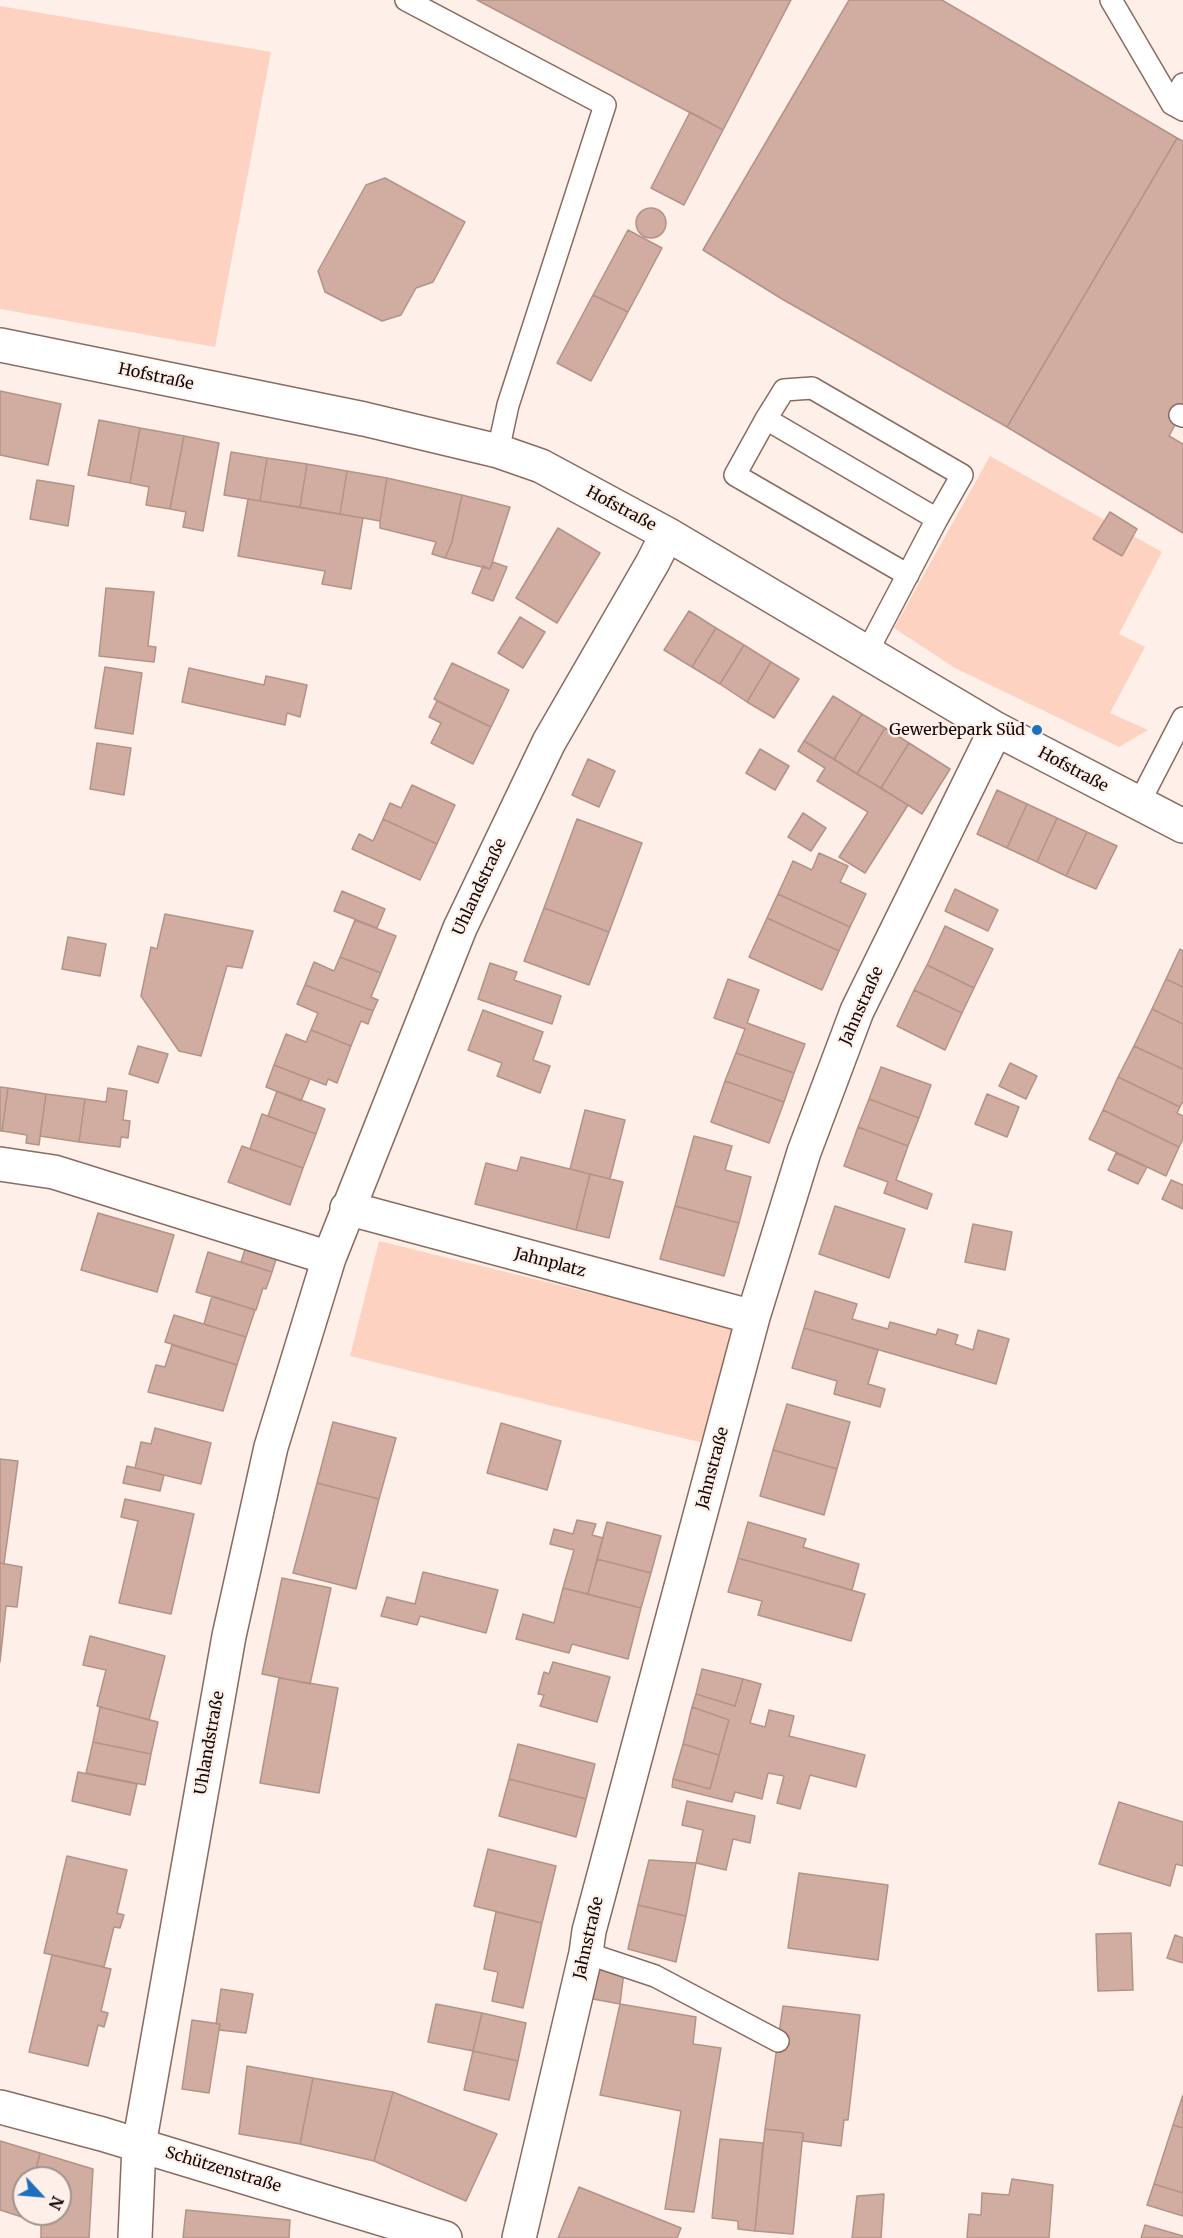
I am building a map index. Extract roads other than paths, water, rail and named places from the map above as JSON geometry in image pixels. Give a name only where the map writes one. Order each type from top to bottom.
[{"type":"street","name":"Hofstraße","points":[[0,345],[364,419],[498,451],[541,466],[667,534],[996,729],[1138,805],[1183,826]]},
{"type":"street","name":"Uhlandstraße","points":[[135,2238],[139,2145],[229,1636],[271,1447],[329,1258],[347,1208],[470,908],[549,742],[648,572],[667,534]]},
{"type":"street","name":"Jahnstraße","points":[[519,2238],[592,1919],[753,1317],[804,1152],[857,1011],[996,729]]},
{"type":"street","points":[[0,1164],[54,1172],[329,1258]]},
{"type":"street","name":"Jahnplatz","points":[[347,1208],[753,1317]]},
{"type":"street","name":"Schützenstraße","points":[[0,2107],[139,2145],[445,2238]]},
{"type":"lane","points":[[406,0],[605,105],[508,405],[498,451]]},
{"type":"lane","points":[[1111,0],[1177,107]]},
{"type":"lane","points":[[1177,107],[1183,84]]},
{"type":"lane","points":[[866,654],[962,475],[812,388],[784,390],[735,475],[908,575]]},
{"type":"lane","points":[[766,420],[938,519]]},
{"type":"lane","points":[[1138,805],[1183,718]]},
{"type":"lane","points":[[586,1953],[655,1976],[778,2041]]},
{"type":"place","name":"Gewerbepark Süd","points":[[1037,730]]}]
